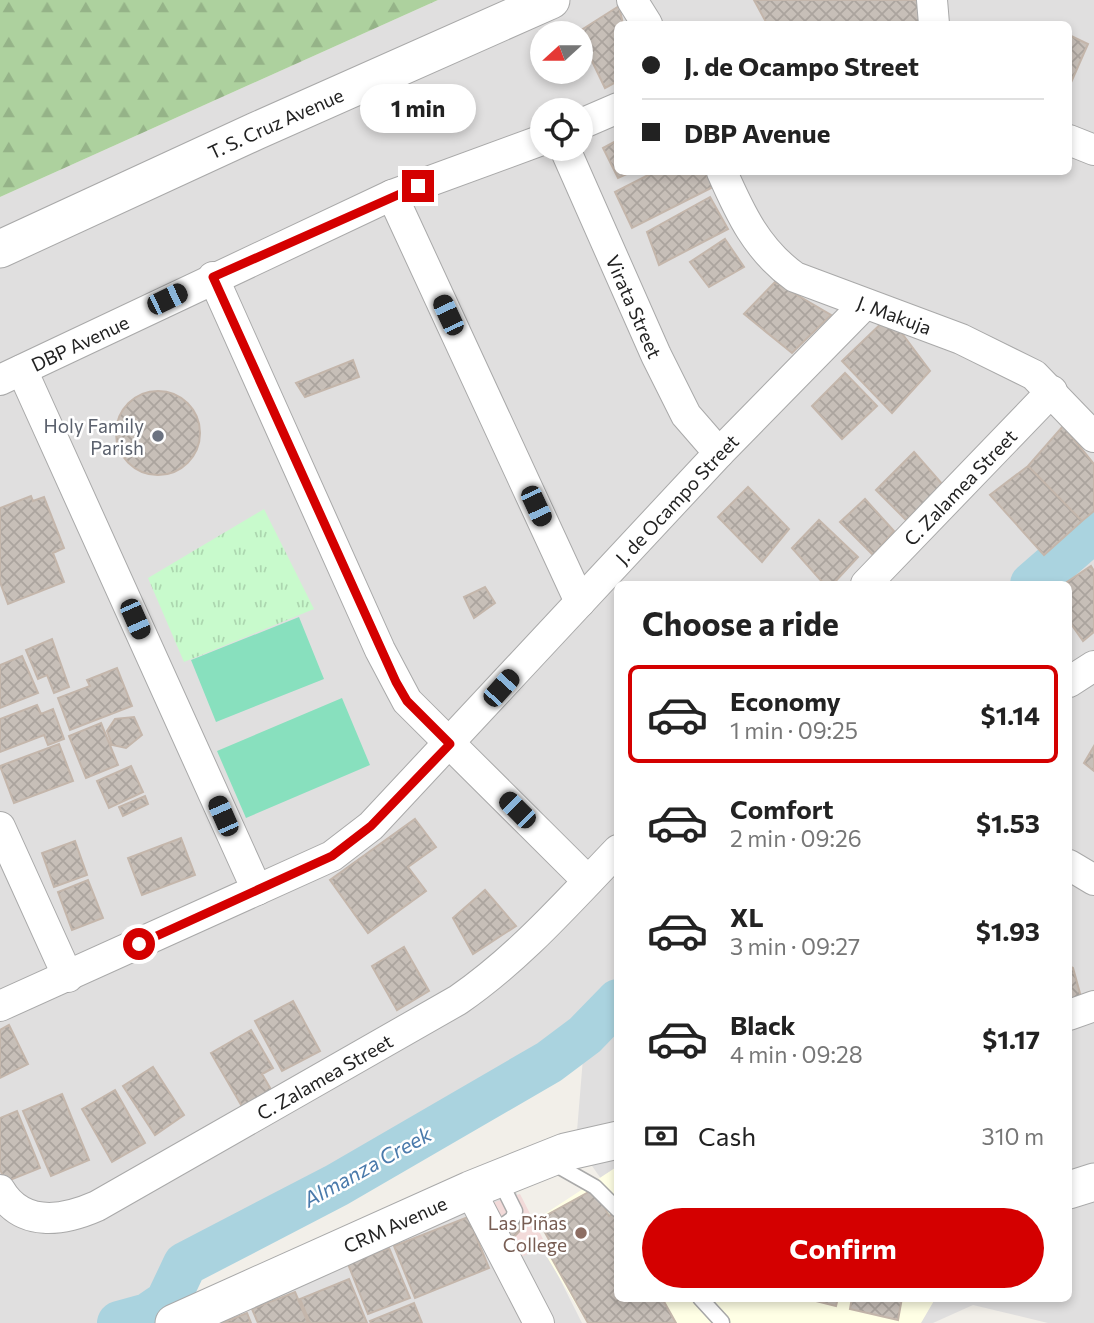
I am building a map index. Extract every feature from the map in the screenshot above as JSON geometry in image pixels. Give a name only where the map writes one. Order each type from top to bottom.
[{"type":"street","name":"T. S. Cruz Avenue","points":[[0,249],[551,0]]},
{"type":"street","points":[[632,0],[644,21]]},
{"type":"street","points":[[932,0],[934,21]]},
{"type":"street","points":[[593,119],[614,110]]},
{"type":"street","points":[[1072,141],[1094,150]]},
{"type":"street","name":"DBP Avenue","points":[[11,375],[213,277],[393,195],[530,144]]},
{"type":"street","name":"Virata Street","points":[[570,161],[686,415],[719,453]]},
{"type":"street","name":"J. Makuja","points":[[723,175],[751,231],[777,264],[795,276],[961,339],[1034,375],[1094,437]]},
{"type":"street","points":[[393,195],[580,602]]},
{"type":"street","points":[[213,277],[407,701],[587,881]]},
{"type":"street","name":"J. de Ocampo Street","points":[[0,1006],[332,856],[371,826],[719,453],[865,304]]},
{"type":"street","points":[[11,375],[257,890]]},
{"type":"street","name":"C. Zalamea Street","points":[[869,581],[1052,391]]},
{"type":"street","points":[[1072,680],[1094,666]]},
{"type":"street","points":[[0,827],[68,976]]},
{"type":"street","name":"C. Zalamea Street","points":[[0,1190],[20,1212],[47,1220],[71,1217],[97,1206],[458,1000],[494,975],[614,854]]},
{"type":"street","points":[[1072,867],[1094,880]]},
{"type":"street","points":[[1072,1014],[1094,1006]]},
{"type":"street","name":"CRM Avenue","points":[[174,1323],[484,1184],[579,1148],[614,1141]]},
{"type":"street","points":[[1072,1189],[1094,1182]]},
{"type":"street","points":[[484,1184],[493,1233],[539,1323]]},
{"type":"lane","points":[[546,1159],[595,1187],[614,1206]]},
{"type":"lane","points":[[704,1302],[722,1322]]},
{"type":"shaded area","points":[[438,0],[1094,0],[1094,519],[1026,581],[614,581],[614,992],[577,1032],[548,1057],[442,1119],[181,1260],[162,1295],[144,1310],[97,1323],[0,1323],[0,197]]},
{"type":"shaded area","points":[[1094,537],[1094,1323],[1048,1323],[973,1305],[933,1323],[730,1323],[686,1302],[1072,1302],[1072,581],[1043,581]]},
{"type":"shaded area","points":[[614,1012],[614,1197],[576,1143],[584,1046]]},
{"type":"shaded area","name":"Las Piñas College","points":[[614,1169],[614,1302],[933,1302],[921,1323],[587,1323],[544,1252],[552,1246],[537,1219]]},
{"type":"shaded area","points":[[513,1186],[582,1323],[211,1323]]},
{"type":"shaded area","points":[[520,1194],[546,1245],[513,1261],[482,1206]]},
{"type":"green space","points":[[0,0],[438,0],[0,197]]},
{"type":"green space","points":[[264,509],[314,609],[184,662],[148,578]]},
{"type":"green space","points":[[299,617],[324,679],[216,722],[191,660]]},
{"type":"green space","points":[[342,698],[370,765],[246,818],[217,751]]},
{"type":"building","points":[[754,0],[921,0],[926,21],[765,21]]},
{"type":"building","points":[[619,6],[622,21],[614,21],[614,83],[605,88],[593,63],[593,22]]},
{"type":"building","points":[[1072,36],[1088,44],[1072,80]]},
{"type":"building","points":[[614,142],[614,170],[603,148]]},
{"type":"building","points":[[648,175],[707,175],[713,187],[632,228],[615,192]]},
{"type":"building","points":[[710,197],[728,229],[659,265],[647,232]]},
{"type":"building","points":[[725,239],[744,267],[709,287],[690,262]]},
{"type":"building","points":[[775,282],[831,315],[792,353],[744,314]]},
{"type":"building","points":[[889,316],[930,371],[892,413],[842,361]]},
{"type":"building","points":[[353,360],[359,377],[305,397],[296,383]]},
{"type":"building","points":[[845,373],[877,406],[842,439],[812,406]]},
{"type":"building","name":"Holy Family Parish","points":[[158,391],[181,398],[193,410],[200,433],[193,456],[181,468],[158,475],[135,468],[123,456],[116,433],[123,410],[135,398]]},
{"type":"building","points":[[1063,426],[1094,464],[1094,511],[1082,521],[1028,466]]},
{"type":"building","points":[[914,452],[943,485],[906,520],[876,490]]},
{"type":"building","points":[[1028,466],[1082,521],[1044,555],[990,495]]},
{"type":"building","points":[[748,487],[789,529],[762,562],[718,517]]},
{"type":"building","points":[[31,496],[33,501],[44,497],[64,548],[53,553],[64,582],[8,604],[0,582],[0,508]]},
{"type":"building","points":[[865,499],[894,531],[873,555],[840,522]]},
{"type":"building","points":[[819,520],[858,557],[836,581],[821,581],[792,548]]},
{"type":"building","points":[[1091,566],[1094,571],[1094,632],[1083,641],[1072,625],[1072,581],[1068,581]]},
{"type":"building","points":[[485,587],[495,603],[474,618],[464,597]]},
{"type":"building","points":[[52,639],[69,687],[54,693],[47,675],[38,679],[26,650]]},
{"type":"building","points":[[22,656],[38,693],[0,708],[0,665]]},
{"type":"building","points":[[117,668],[132,706],[70,730],[58,698],[90,686],[87,680]]},
{"type":"building","points":[[37,705],[41,714],[53,709],[64,739],[48,745],[44,735],[0,752],[0,719]]},
{"type":"building","points":[[134,717],[142,735],[126,748],[112,745],[107,731],[115,719]]},
{"type":"building","points":[[101,723],[118,765],[86,778],[69,736]]},
{"type":"building","points":[[59,744],[73,781],[14,803],[0,766]]},
{"type":"building","points":[[1094,746],[1094,771],[1084,763]]},
{"type":"building","points":[[131,766],[143,792],[109,808],[97,781]]},
{"type":"building","points":[[145,796],[148,804],[123,816],[119,807]]},
{"type":"building","points":[[415,819],[436,847],[408,867],[426,891],[368,933],[330,880]]},
{"type":"building","points":[[181,838],[195,875],[142,895],[128,858]]},
{"type":"building","points":[[75,841],[87,875],[54,887],[42,853]]},
{"type":"building","points":[[88,880],[103,918],[72,930],[58,892]]},
{"type":"building","points":[[485,890],[516,926],[473,954],[453,918]]},
{"type":"building","points":[[404,947],[429,991],[397,1010],[372,966]]},
{"type":"building","points":[[1072,968],[1073,968],[1081,997],[1072,999]]},
{"type":"building","points":[[293,1001],[320,1051],[282,1071],[255,1021]]},
{"type":"building","points":[[9,1025],[28,1064],[0,1078],[0,1030]]},
{"type":"building","points":[[251,1030],[273,1068],[262,1074],[273,1093],[244,1110],[211,1053]]},
{"type":"building","points":[[153,1067],[184,1115],[155,1135],[123,1086]]},
{"type":"building","points":[[115,1090],[145,1143],[112,1162],[82,1109]]},
{"type":"building","points":[[62,1094],[89,1160],[51,1176],[23,1111]]},
{"type":"building","points":[[17,1111],[40,1168],[5,1182],[0,1169],[0,1118]]},
{"type":"building","points":[[594,1189],[609,1216],[614,1214],[614,1302],[664,1302],[676,1323],[588,1323],[547,1250],[553,1247],[538,1220]]},
{"type":"building","points":[[515,1208],[529,1221],[510,1241],[496,1228]]},
{"type":"building","points":[[468,1217],[489,1268],[415,1298],[394,1246]]},
{"type":"building","points":[[389,1248],[410,1298],[368,1314],[348,1264]]},
{"type":"building","points":[[349,1279],[367,1323],[310,1323],[300,1299]]},
{"type":"building","points":[[295,1292],[308,1323],[258,1323],[252,1309]]},
{"type":"building","points":[[820,1302],[837,1302],[836,1306]]},
{"type":"building","points":[[851,1302],[901,1302],[898,1320],[850,1309]]},
{"type":"building","points":[[414,1303],[422,1323],[370,1321]]},
{"type":"building","points":[[247,1313],[251,1323],[222,1323]]},
{"type":"waterway","name":"Almanza Creek","points":[[1035,581],[1094,530]]},
{"type":"waterway","name":"Almanza Creek","points":[[119,1323],[148,1315],[167,1302],[185,1264],[337,1185],[549,1062],[585,1035],[614,1005]]},
{"type":"place","name":"Holy Family Parish","points":[[158,436]]},
{"type":"place","name":"Las Piñas College","points":[[581,1233]]},
{"type":"route","points":[[139,944],[332,856],[371,826],[450,744],[407,701],[396,682],[213,277],[418,186]]}]
